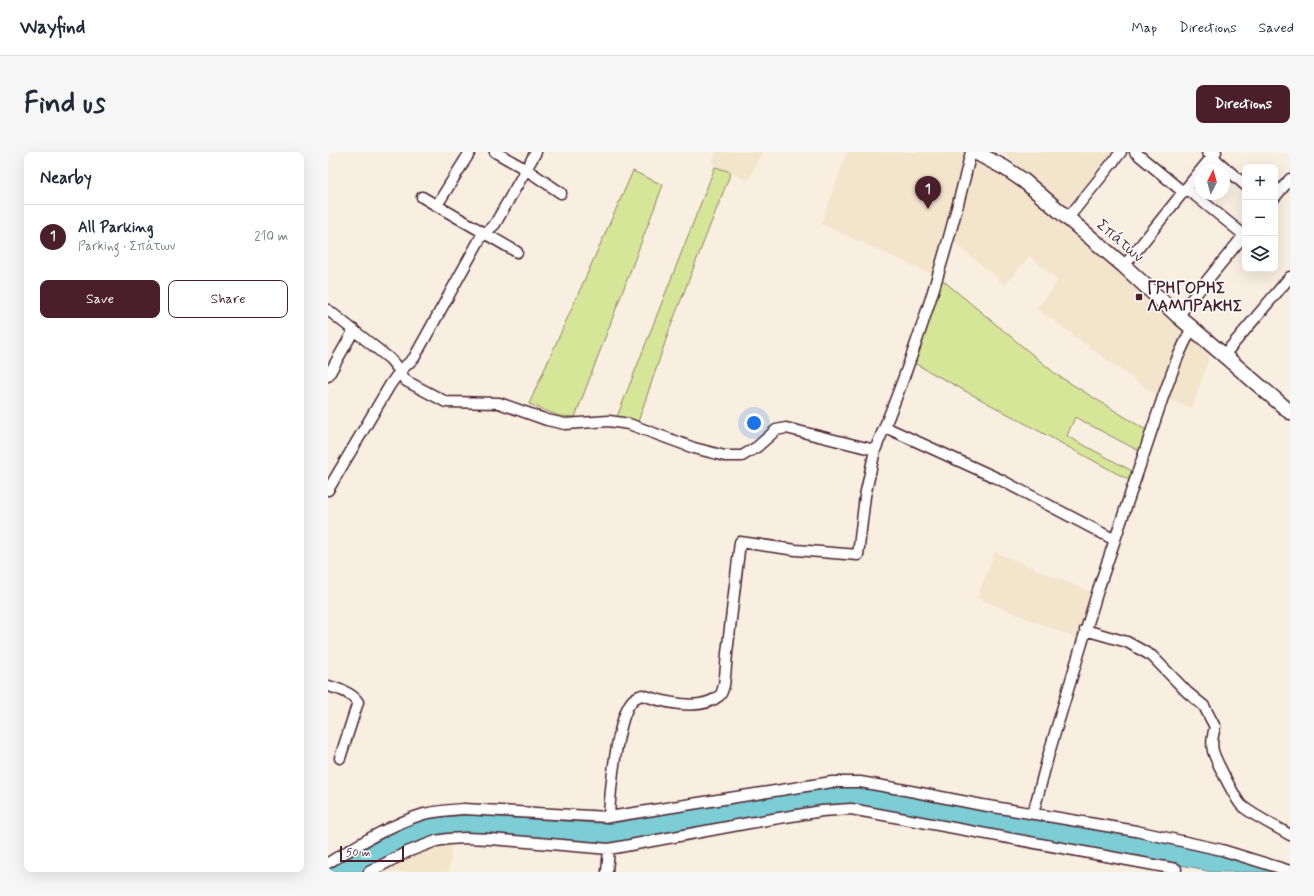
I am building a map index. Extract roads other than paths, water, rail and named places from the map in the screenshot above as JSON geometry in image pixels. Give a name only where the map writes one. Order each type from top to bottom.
[{"type":"main road","name":"Σπάτων","points":[[975,152],[1005,168],[1024,181],[1124,266],[1178,316],[1290,412]]},
{"type":"main road","points":[[992,152],[1005,168]]},
{"type":"street","points":[[437,205],[470,152]]},
{"type":"street","points":[[495,152],[527,170],[561,193]]},
{"type":"street","points":[[328,490],[390,385],[400,371],[414,358],[482,237],[495,224],[536,152]]},
{"type":"street","points":[[609,817],[614,768],[621,726],[627,708],[634,699],[642,695],[677,704],[697,704],[709,702],[720,695],[726,674],[727,650],[740,542],[804,551],[858,555],[865,496],[875,450],[885,427],[946,251],[971,152]]},
{"type":"street","points":[[1068,218],[1121,152]]},
{"type":"street","points":[[1135,152],[1242,233]]},
{"type":"street","points":[[1206,164],[1212,154],[1242,182]]},
{"type":"street","points":[[1124,266],[1194,179]]},
{"type":"street","points":[[1278,194],[1288,186]]},
{"type":"street","points":[[422,197],[517,252]]},
{"type":"street","points":[[1178,316],[1242,236]]},
{"type":"street","points":[[1224,355],[1290,277]]},
{"type":"street","points":[[328,310],[390,359],[400,371],[404,380],[446,402],[499,404],[547,420],[565,424],[609,421],[629,424],[694,448],[724,456],[742,456],[757,447],[776,430],[786,428],[875,450]]},
{"type":"street","points":[[1033,814],[1039,788],[1085,630],[1163,397],[1177,359],[1192,327]]},
{"type":"street","points":[[328,376],[354,330]]},
{"type":"street","points":[[885,427],[1001,480],[1115,540]]},
{"type":"street","points":[[1085,630],[1127,642],[1152,656],[1187,692],[1204,706],[1215,727],[1212,738],[1212,750],[1240,805],[1258,818],[1290,835]]},
{"type":"street","points":[[328,686],[354,697],[358,702],[340,758]]},
{"type":"street","points":[[328,863],[392,826],[424,814],[443,811],[464,809],[609,817],[848,781],[900,788],[982,806],[1136,831],[1222,850],[1290,872]]},
{"type":"street","points":[[369,872],[407,852],[436,841],[448,839],[490,839],[609,849],[822,811],[852,809],[1176,869]]},
{"type":"street","points":[[607,872],[609,849]]},
{"type":"water","points":[[848,785],[1169,843],[1218,855],[1274,872],[1210,872],[1197,868],[868,808],[616,844],[549,840],[431,840],[411,845],[366,872],[328,872],[328,868],[391,831],[425,818],[469,815],[614,823],[742,800]]},
{"type":"place","name":"All Parking","points":[[928,209]]},
{"type":"place","name":"ΓΡΗΓΟΡΗΣ ΛΑΜΠΡΑΚΗΣ","points":[[1139,297]]}]
